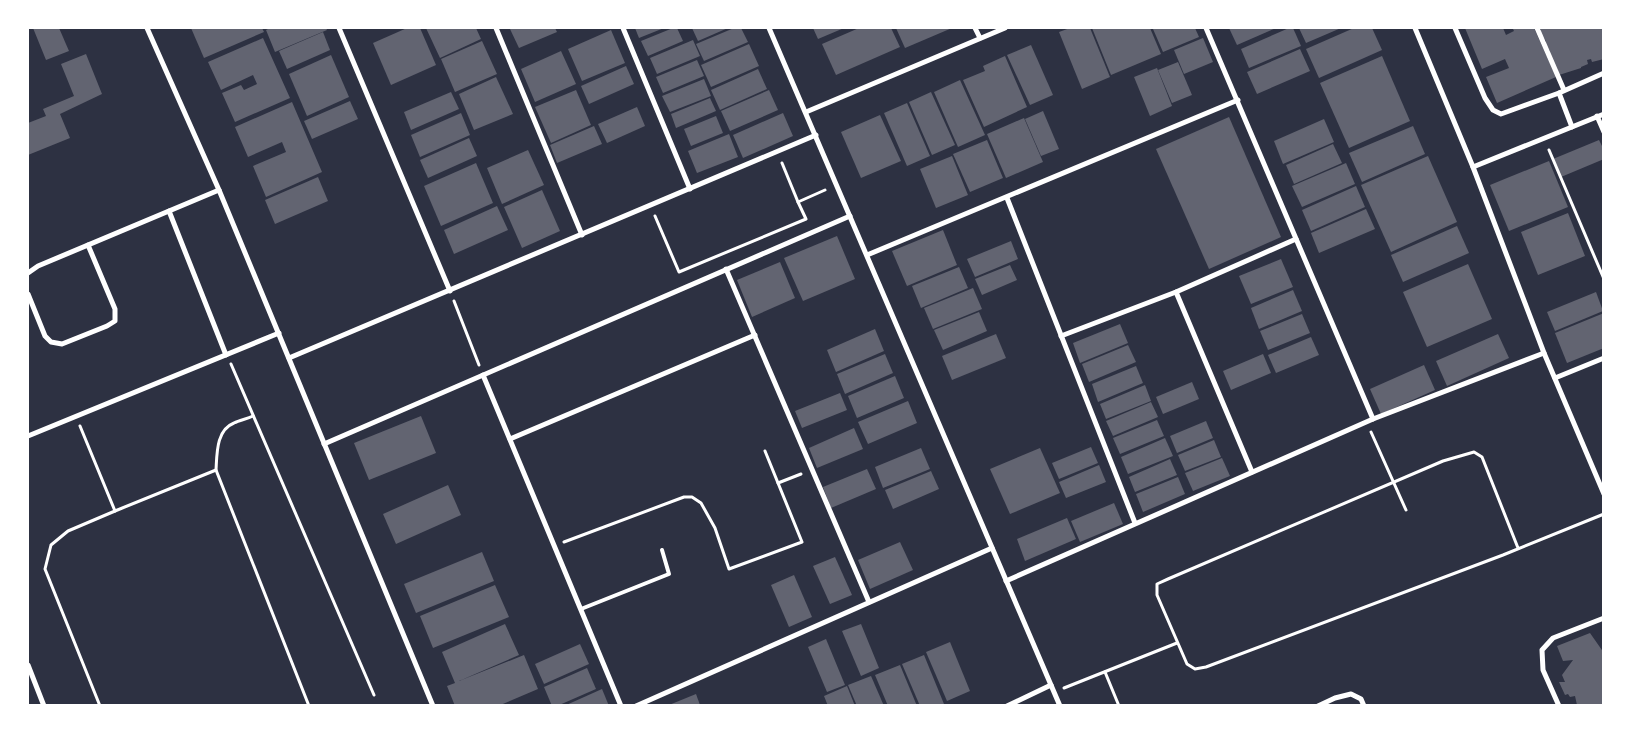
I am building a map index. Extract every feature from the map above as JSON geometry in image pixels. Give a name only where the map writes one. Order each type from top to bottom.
[{"type":"street","points":[[147,28],[219,190],[433,706]]},
{"type":"street","points":[[340,28],[450,291]]},
{"type":"street","points":[[496,28],[582,235]]},
{"type":"street","points":[[623,28],[690,189]]},
{"type":"street","points":[[769,28],[1060,706]]},
{"type":"street","points":[[975,28],[980,38]]},
{"type":"street","points":[[806,112],[1005,28]]},
{"type":"street","points":[[1206,28],[1373,419]]},
{"type":"street","points":[[1416,28],[1473,166],[1544,352],[1604,494]]},
{"type":"street","points":[[1455,28],[1485,98],[1493,110],[1501,114],[1561,92],[1604,73]]},
{"type":"street","points":[[1537,28],[1572,127]]},
{"type":"street","points":[[867,255],[1238,100]]},
{"type":"street","points":[[1473,166],[1604,114]]},
{"type":"street","points":[[1597,116],[1604,132]]},
{"type":"street","points":[[289,358],[816,135]]},
{"type":"street","points":[[28,273],[38,266],[219,190]]},
{"type":"street","points":[[1007,198],[1135,524]]},
{"type":"street","points":[[169,211],[226,355]]},
{"type":"street","points":[[324,444],[850,216]]},
{"type":"street","points":[[1061,336],[1176,292],[1296,239]]},
{"type":"street","points":[[28,294],[45,336],[50,342],[62,344],[115,321],[115,310],[88,245]]},
{"type":"street","points":[[726,269],[869,602]]},
{"type":"street","points":[[1176,292],[1252,472]]},
{"type":"street","points":[[28,436],[279,333]]},
{"type":"street","points":[[510,439],[755,335]]},
{"type":"street","points":[[1006,581],[1373,419],[1544,352]]},
{"type":"street","points":[[1555,378],[1604,358]]},
{"type":"street","points":[[483,375],[621,706]]},
{"type":"street","points":[[636,706],[992,548]]},
{"type":"street","points":[[1559,706],[1543,670],[1542,650],[1552,638],[1604,618]]},
{"type":"street","points":[[28,665],[44,706]]},
{"type":"street","points":[[1006,706],[1051,685]]},
{"type":"street","points":[[1318,706],[1335,698],[1351,694],[1361,699],[1364,706]]},
{"type":"lane","points":[[581,609],[669,574],[662,550]]},
{"type":"path","points":[[1544,138],[1604,279]]},
{"type":"path","points":[[655,216],[678,272],[806,218],[782,162],[773,166]]},
{"type":"path","points":[[798,202],[837,185]]},
{"type":"path","points":[[450,291],[483,375]]},
{"type":"path","points":[[226,355],[374,695]]},
{"type":"path","points":[[76,416],[115,511]]},
{"type":"path","points":[[253,416],[231,424],[220,436],[216,470],[310,706]]},
{"type":"path","points":[[1366,422],[1406,510]]},
{"type":"path","points":[[554,545],[684,497],[692,497],[702,503],[715,528],[729,569],[802,542],[765,451]]},
{"type":"path","points":[[1518,548],[1482,457],[1474,452],[1443,461],[1157,584],[1157,595],[1186,664],[1195,669],[1206,667],[1518,548],[1604,514]]},
{"type":"path","points":[[778,483],[812,469]]},
{"type":"path","points":[[100,706],[45,569],[51,545],[68,531],[216,470]]},
{"type":"path","points":[[1054,692],[1177,643]]},
{"type":"path","points":[[1105,672],[1119,706]]},
{"type":"building","points":[[33,28],[59,28],[69,51],[46,60]]},
{"type":"building","points":[[191,28],[262,28],[264,32],[204,58]]},
{"type":"building","points":[[270,28],[326,28],[327,30],[275,52],[266,30]]},
{"type":"building","points":[[407,28],[420,28],[436,65],[391,85],[373,43]]},
{"type":"building","points":[[426,28],[476,28],[481,39],[440,58]]},
{"type":"building","points":[[555,28],[557,32],[519,48],[510,29]]},
{"type":"building","points":[[635,28],[664,28],[639,38]]},
{"type":"building","points":[[677,28],[683,41],[648,56],[641,41]]},
{"type":"building","points":[[692,28],[728,28],[698,41]]},
{"type":"building","points":[[734,28],[741,28],[748,42],[704,61],[696,44]]},
{"type":"building","points":[[813,28],[844,28],[818,39]]},
{"type":"building","points":[[859,28],[891,28],[900,47],[836,75],[822,44]]},
{"type":"building","points":[[896,28],[952,28],[905,48]]},
{"type":"building","points":[[1070,28],[1090,28],[1110,77],[1082,89],[1059,32]]},
{"type":"building","points":[[1092,28],[1150,28],[1161,54],[1111,75]]},
{"type":"building","points":[[1195,28],[1199,37],[1163,52],[1153,29]]},
{"type":"building","points":[[1229,28],[1276,28],[1237,45]]},
{"type":"building","points":[[1293,28],[1301,46],[1249,68],[1241,49]]},
{"type":"building","points":[[1299,28],[1341,28],[1306,43]]},
{"type":"building","points":[[1354,28],[1372,28],[1382,50],[1319,78],[1306,49]]},
{"type":"building","points":[[1465,28],[1503,28],[1506,35],[1516,28],[1534,28],[1556,77],[1497,103],[1486,77],[1509,68],[1505,59],[1482,69]]},
{"type":"building","points":[[1541,28],[1604,28],[1604,59],[1592,62],[1591,59],[1587,60],[1588,64],[1581,68],[1559,75],[1541,33]]},
{"type":"building","points":[[611,30],[625,63],[582,81],[568,49]]},
{"type":"building","points":[[323,32],[330,50],[287,69],[279,51]]},
{"type":"building","points":[[263,38],[290,98],[235,122],[222,93],[241,85],[244,90],[257,84],[253,75],[221,90],[208,62]]},
{"type":"building","points":[[1203,38],[1213,62],[1184,74],[1174,50]]},
{"type":"building","points":[[693,40],[700,56],[657,74],[650,58]]},
{"type":"building","points":[[482,41],[497,74],[455,92],[441,59]]},
{"type":"building","points":[[749,44],[759,66],[711,87],[701,65]]},
{"type":"building","points":[[1031,45],[1053,95],[1030,105],[1007,55]]},
{"type":"building","points":[[1300,49],[1310,71],[1257,94],[1247,72]]},
{"type":"building","points":[[561,51],[576,84],[535,102],[521,69]]},
{"type":"building","points":[[86,54],[102,94],[60,114],[70,138],[28,155],[28,123],[46,116],[43,109],[74,96],[61,64]]},
{"type":"building","points":[[331,55],[349,97],[307,116],[289,74]]},
{"type":"building","points":[[1005,56],[1027,107],[984,127],[963,80],[985,71],[983,66]]},
{"type":"building","points":[[1382,56],[1410,121],[1349,148],[1320,83]]},
{"type":"building","points":[[697,60],[704,76],[663,93],[656,77]]},
{"type":"building","points":[[1178,62],[1192,95],[1172,103],[1158,70]]},
{"type":"building","points":[[626,66],[634,84],[589,104],[581,86]]},
{"type":"building","points":[[1157,68],[1172,106],[1150,116],[1134,77]]},
{"type":"building","points":[[758,69],[767,89],[720,110],[711,90]]},
{"type":"building","points":[[496,77],[513,114],[474,130],[459,94]]},
{"type":"building","points":[[704,79],[711,96],[670,112],[662,96]]},
{"type":"building","points":[[960,80],[985,135],[958,147],[934,92]]},
{"type":"building","points":[[576,90],[591,125],[551,143],[535,107]]},
{"type":"building","points":[[769,90],[778,110],[730,131],[721,111]]},
{"type":"building","points":[[451,92],[459,109],[411,130],[404,112]]},
{"type":"building","points":[[931,92],[955,145],[932,155],[909,102]]},
{"type":"building","points":[[710,98],[716,111],[676,128],[671,114]]},
{"type":"building","points":[[350,101],[358,119],[312,139],[304,121]]},
{"type":"building","points":[[292,102],[322,172],[266,197],[253,166],[286,152],[282,142],[248,157],[235,127]]},
{"type":"building","points":[[907,103],[930,156],[907,166],[884,113]]},
{"type":"building","points":[[637,107],[645,126],[607,143],[598,124]]},
{"type":"building","points":[[1043,111],[1059,149],[1041,156],[1025,119]]},
{"type":"building","points":[[461,113],[470,135],[420,157],[411,135]]},
{"type":"building","points":[[783,113],[793,136],[743,158],[733,135]]},
{"type":"building","points":[[880,115],[901,161],[861,178],[841,132]]},
{"type":"building","points":[[716,116],[723,133],[691,146],[684,129]]},
{"type":"building","points":[[1229,117],[1281,237],[1209,269],[1156,149]]},
{"type":"building","points":[[1024,118],[1043,162],[1006,178],[987,134]]},
{"type":"building","points":[[1324,119],[1334,142],[1283,164],[1274,141]]},
{"type":"building","points":[[594,126],[602,144],[557,163],[550,145]]},
{"type":"building","points":[[1413,126],[1425,154],[1362,182],[1349,153]]},
{"type":"building","points":[[729,134],[738,157],[697,173],[688,151]]},
{"type":"building","points":[[469,138],[477,156],[428,178],[420,160]]},
{"type":"building","points":[[987,140],[1003,178],[970,192],[953,154]]},
{"type":"building","points":[[1599,140],[1604,150],[1604,159],[1561,177],[1553,159]]},
{"type":"building","points":[[1333,144],[1342,163],[1294,184],[1286,165]]},
{"type":"building","points":[[528,150],[544,185],[502,204],[487,168]]},
{"type":"building","points":[[952,156],[968,195],[936,208],[920,169]]},
{"type":"building","points":[[1428,156],[1457,222],[1391,252],[1361,185]]},
{"type":"building","points":[[1549,161],[1568,207],[1509,231],[1490,185]]},
{"type":"building","points":[[476,163],[493,203],[441,226],[424,186]]},
{"type":"building","points":[[1346,163],[1355,184],[1302,207],[1292,186]]},
{"type":"building","points":[[318,177],[328,201],[275,224],[265,200]]},
{"type":"building","points":[[1356,186],[1365,207],[1311,231],[1302,210]]},
{"type":"building","points":[[542,190],[560,231],[522,248],[504,207]]},
{"type":"building","points":[[497,206],[508,230],[454,254],[444,230]]},
{"type":"building","points":[[1366,209],[1375,229],[1319,253],[1311,233]]},
{"type":"building","points":[[1568,213],[1585,256],[1538,275],[1521,232]]},
{"type":"building","points":[[1457,226],[1469,253],[1403,282],[1391,255]]},
{"type":"building","points":[[943,230],[957,265],[907,286],[892,251]]},
{"type":"building","points":[[837,236],[855,279],[803,301],[784,258]]},
{"type":"building","points":[[1011,241],[1018,259],[975,277],[967,259]]},
{"type":"building","points":[[1281,259],[1293,287],[1251,304],[1239,276]]},
{"type":"building","points":[[780,262],[795,298],[752,317],[737,280]]},
{"type":"building","points":[[1468,264],[1492,319],[1427,347],[1403,292]]},
{"type":"building","points":[[1010,265],[1017,280],[982,295],[975,279]]},
{"type":"building","points":[[959,267],[968,288],[921,308],[912,286]]},
{"type":"building","points":[[973,288],[982,309],[933,329],[924,308]]},
{"type":"building","points":[[1293,290],[1302,311],[1259,329],[1251,308]]},
{"type":"building","points":[[1596,292],[1603,311],[1555,331],[1547,312]]},
{"type":"building","points":[[979,312],[987,331],[943,350],[934,330]]},
{"type":"building","points":[[1604,313],[1604,348],[1567,363],[1555,333]]},
{"type":"building","points":[[1302,314],[1310,333],[1268,350],[1260,331]]},
{"type":"building","points":[[1120,324],[1128,343],[1080,363],[1073,343]]},
{"type":"building","points":[[875,329],[884,351],[836,372],[827,350]]},
{"type":"building","points":[[996,334],[1006,358],[952,380],[942,356]]},
{"type":"building","points":[[1498,334],[1509,358],[1447,386],[1436,361]]},
{"type":"building","points":[[1311,337],[1319,355],[1276,373],[1268,355]]},
{"type":"building","points":[[1128,345],[1136,362],[1089,382],[1082,364]]},
{"type":"building","points":[[885,354],[893,373],[845,394],[837,374]]},
{"type":"building","points":[[1263,354],[1271,373],[1231,390],[1223,371]]},
{"type":"building","points":[[1424,365],[1435,390],[1381,414],[1370,389]]},
{"type":"building","points":[[1136,366],[1143,383],[1098,402],[1092,384]]},
{"type":"building","points":[[895,376],[904,398],[857,418],[848,396]]},
{"type":"building","points":[[1192,382],[1199,399],[1163,414],[1156,397]]},
{"type":"building","points":[[1145,385],[1151,401],[1106,419],[1100,404]]},
{"type":"building","points":[[840,393],[847,410],[802,428],[795,411]]},
{"type":"building","points":[[908,401],[917,423],[868,444],[858,422]]},
{"type":"building","points":[[1151,402],[1158,417],[1113,436],[1106,421]]},
{"type":"building","points":[[421,416],[436,453],[369,480],[354,443]]},
{"type":"building","points":[[1157,420],[1164,436],[1120,454],[1113,438]]},
{"type":"building","points":[[1206,421],[1213,438],[1177,453],[1170,436]]},
{"type":"building","points":[[854,428],[863,449],[817,468],[809,448]]},
{"type":"building","points":[[1165,438],[1173,456],[1128,474],[1121,457]]},
{"type":"building","points":[[1214,440],[1221,457],[1185,471],[1178,455]]},
{"type":"building","points":[[1091,447],[1098,463],[1059,479],[1052,463]]},
{"type":"building","points":[[921,448],[930,469],[883,488],[875,467]]},
{"type":"building","points":[[1040,448],[1060,493],[1010,514],[990,469]]},
{"type":"building","points":[[1222,458],[1230,476],[1193,491],[1185,473]]},
{"type":"building","points":[[1170,459],[1177,475],[1135,492],[1129,477]]},
{"type":"building","points":[[1099,465],[1106,482],[1066,498],[1059,482]]},
{"type":"building","points":[[867,469],[876,489],[831,508],[823,487]]},
{"type":"building","points":[[931,471],[939,489],[893,509],[885,490]]},
{"type":"building","points":[[1178,477],[1185,494],[1143,512],[1136,494]]},
{"type":"building","points":[[448,485],[461,515],[396,544],[383,514]]},
{"type":"building","points":[[1114,503],[1123,524],[1080,542],[1071,521]]},
{"type":"building","points":[[1067,518],[1076,539],[1025,561],[1017,539]]},
{"type":"building","points":[[900,542],[913,570],[870,589],[858,560]]},
{"type":"building","points":[[482,552],[494,581],[416,613],[404,584]]},
{"type":"building","points":[[835,557],[852,595],[830,604],[813,566]]},
{"type":"building","points":[[794,575],[812,617],[789,627],[771,585]]},
{"type":"building","points":[[495,585],[509,617],[433,648],[420,616]]},
{"type":"building","points":[[505,624],[519,655],[459,681],[524,655],[538,689],[498,706],[455,706],[447,686],[455,683],[442,652]]},
{"type":"building","points":[[861,624],[879,668],[861,676],[842,631]]},
{"type":"building","points":[[1590,633],[1604,653],[1604,706],[1577,705],[1575,696],[1565,695],[1559,682],[1565,682],[1562,675],[1573,660],[1563,661],[1557,646]]},
{"type":"building","points":[[826,639],[845,685],[827,692],[808,647]]},
{"type":"building","points":[[950,642],[970,691],[947,701],[926,652]]},
{"type":"building","points":[[580,644],[589,664],[544,684],[535,664]]},
{"type":"building","points":[[924,655],[944,704],[942,706],[920,706],[902,664]]},
{"type":"building","points":[[900,665],[917,706],[888,706],[875,675]]},
{"type":"building","points":[[587,668],[596,689],[557,706],[552,706],[544,687]]},
{"type":"building","points":[[871,676],[884,706],[857,706],[848,685]]},
{"type":"building","points":[[847,686],[855,706],[828,706],[824,696]]},
{"type":"building","points":[[602,689],[609,706],[564,706]]},
{"type":"building","points":[[696,694],[700,705],[669,705]]}]
